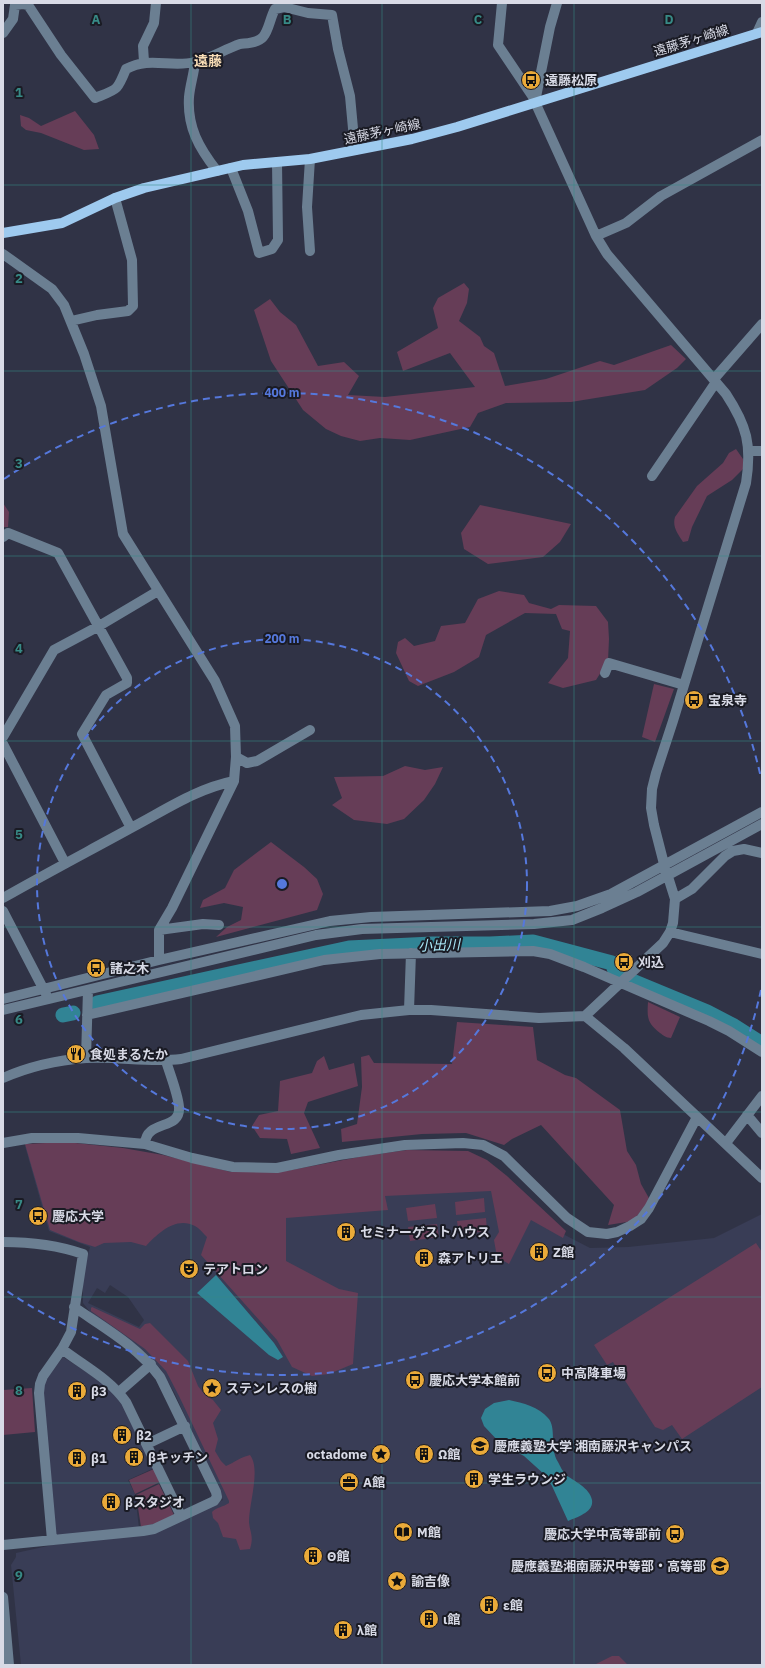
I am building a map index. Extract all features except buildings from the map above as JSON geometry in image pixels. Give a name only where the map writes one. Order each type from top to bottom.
[{"type":"main road","name":"遠藤茅ヶ崎線","points":[[3,233],[62,223],[115,198],[144,188],[243,165],[310,159],[412,139],[457,127],[535,101],[759,32]]},
{"type":"street","points":[[144,62],[143,46],[154,23],[156,3]]},
{"type":"street","points":[[3,1078],[48,1064],[86,1058],[166,1061],[181,1060],[361,1015],[408,1010],[431,1010],[539,1018],[585,1016],[657,949],[670,932],[674,916],[675,899],[654,825],[651,808],[652,790],[746,483],[749,451],[741,420],[734,407],[715,381],[607,254],[596,236],[535,101],[498,46],[502,3]]},
{"type":"street","points":[[535,101],[550,27],[557,3]]},
{"type":"street","points":[[3,32],[13,19],[15,5],[28,5],[61,55],[95,98],[112,91],[119,86],[126,69],[136,64],[144,62],[184,64],[195,62],[239,45],[259,40],[264,37],[275,9],[284,5],[308,13],[332,16],[338,49],[350,96],[356,150]]},
{"type":"street","points":[[759,32],[762,22]]},
{"type":"street","points":[[195,62],[189,95],[189,108],[192,126],[195,139],[205,156],[217,171]]},
{"type":"street","points":[[596,236],[626,223],[661,196],[762,140]]},
{"type":"street","points":[[310,159],[307,208],[310,251]]},
{"type":"street","points":[[231,168],[248,211],[259,253],[272,249],[278,240],[277,162]]},
{"type":"street","points":[[71,321],[97,315],[128,311],[133,306],[132,260],[115,198]]},
{"type":"street","points":[[3,254],[52,289],[64,305],[84,354],[101,406],[123,534],[215,682],[235,726],[236,757],[234,780],[172,908],[159,930],[159,960]]},
{"type":"street","points":[[652,476],[715,381],[762,324]]},
{"type":"street","points":[[749,451],[762,451]]},
{"type":"street","points":[[3,537],[8,533],[58,553],[127,678],[127,683],[106,695],[82,734],[131,828]]},
{"type":"street","points":[[3,737],[54,650],[99,626],[158,591]]},
{"type":"street","points":[[605,673],[609,663],[684,685]]},
{"type":"street","points":[[236,757],[246,763],[257,761],[310,730]]},
{"type":"street","points":[[3,744],[65,863]]},
{"type":"street","points":[[3,898],[174,803],[214,785],[234,780]]},
{"type":"street","points":[[3,999],[159,960],[330,921],[371,917],[550,911],[577,906],[611,894],[762,812]]},
{"type":"street","points":[[3,1010],[316,935],[362,929],[534,924],[572,920],[609,905],[668,876],[762,824]]},
{"type":"street","points":[[675,899],[692,889],[725,856],[744,849],[762,853]]},
{"type":"street","points":[[3,911],[44,989],[48,1000]]},
{"type":"street","points":[[159,930],[202,924],[219,925]]},
{"type":"street","points":[[670,932],[762,954]]},
{"type":"street","points":[[87,1015],[324,960],[349,956],[533,951],[550,954],[584,967],[624,979],[729,1031],[762,1052]]},
{"type":"street","points":[[408,1010],[411,954]]},
{"type":"street","points":[[86,1058],[88,990]]},
{"type":"street","points":[[585,1016],[624,1048],[762,1178]]},
{"type":"street","points":[[145,1144],[145,1137],[149,1131],[173,1121],[178,1115],[179,1107],[166,1061]]},
{"type":"street","points":[[726,1143],[762,1096]]},
{"type":"street","points":[[747,1115],[762,1133]]},
{"type":"street","points":[[3,1143],[32,1138],[78,1138],[145,1144],[192,1158],[233,1167],[277,1168],[339,1155],[405,1145],[463,1143],[483,1145],[504,1156],[567,1218],[581,1229],[588,1232],[607,1234],[630,1226],[641,1218],[649,1208],[697,1116]]},
{"type":"street","points":[[3,1242],[24,1242],[65,1247],[83,1254],[71,1332],[62,1349],[43,1376],[39,1393],[52,1540]]},
{"type":"street","points":[[3,1545],[154,1529],[214,1501],[217,1497],[168,1390],[150,1364],[133,1348],[74,1307]]},
{"type":"street","points":[[62,1349],[119,1392],[126,1402],[181,1516]]},
{"type":"street","points":[[119,1392],[150,1364]]},
{"type":"street","points":[[147,1444],[185,1426]]},
{"type":"street","points":[[3,1596],[9,1665]]},
{"type":"shaded area","points":[[75,111],[94,135],[99,149],[84,150],[41,133],[26,130],[21,126],[20,115],[29,118],[41,126]]},
{"type":"shaded area","points":[[464,283],[469,289],[467,303],[459,321],[480,337],[484,346],[494,353],[505,386],[546,379],[600,361],[614,365],[671,345],[686,359],[677,368],[645,390],[571,402],[506,403],[478,413],[470,427],[410,440],[380,438],[360,441],[341,436],[326,429],[303,410],[271,361],[254,310],[270,299],[280,312],[296,325],[318,366],[344,362],[359,376],[348,395],[385,397],[475,387],[450,353],[403,371],[397,352],[438,328],[433,308],[438,298]]},
{"type":"shaded area","points":[[736,449],[743,459],[743,469],[732,480],[707,496],[692,527],[688,541],[683,542],[677,533],[674,524],[675,517],[697,486],[723,463],[729,453]]},
{"type":"shaded area","points":[[3,503],[9,512],[8,527],[3,527]]},
{"type":"shaded area","points":[[480,505],[571,524],[560,542],[543,557],[488,564],[464,549],[461,533]]},
{"type":"shaded area","points":[[499,591],[524,595],[529,603],[551,609],[559,605],[596,606],[608,622],[609,639],[608,661],[596,680],[563,688],[548,683],[568,658],[570,631],[562,629],[556,614],[525,613],[486,635],[479,657],[454,672],[418,686],[409,681],[396,653],[398,642],[405,638],[414,646],[435,641],[441,626],[465,623],[478,599]]},
{"type":"shaded area","points":[[654,684],[674,689],[655,742],[642,737]]},
{"type":"shaded area","points":[[405,766],[425,770],[443,767],[435,784],[424,800],[404,819],[387,824],[354,820],[332,805],[342,798],[334,777],[383,776]]},
{"type":"shaded area","points":[[271,842],[304,867],[317,879],[323,894],[317,910],[216,937],[227,927],[241,920],[243,907],[224,903],[200,908],[203,900],[225,888],[234,870]]},
{"type":"shaded area","points":[[648,1002],[680,1017],[671,1038],[660,1033],[650,1023],[648,1016]]},
{"type":"shaded area","points":[[457,1022],[533,1027],[537,1060],[565,1075],[576,1078],[620,1110],[627,1151],[636,1165],[641,1184],[650,1200],[633,1221],[608,1225],[614,1205],[541,1125],[512,1139],[504,1145],[466,1133],[422,1134],[342,1142],[341,1129],[357,1124],[362,1087],[361,1057],[369,1055],[374,1063],[452,1064]]},
{"type":"shaded area","points":[[324,1056],[329,1070],[354,1063],[358,1086],[308,1102],[304,1113],[320,1148],[291,1154],[287,1139],[260,1138],[252,1126],[259,1115],[278,1111],[280,1081],[312,1073],[317,1061]]},
{"type":"shaded area","points":[[66,1142],[123,1148],[163,1155],[231,1172],[286,1171],[364,1156],[407,1150],[468,1151],[487,1160],[507,1176],[566,1231],[563,1238],[531,1220],[509,1264],[497,1257],[494,1240],[499,1232],[491,1191],[385,1196],[388,1210],[286,1218],[286,1261],[339,1289],[358,1293],[353,1364],[329,1374],[312,1376],[292,1367],[277,1340],[201,1255],[207,1237],[195,1226],[188,1223],[181,1223],[168,1227],[146,1246],[131,1242],[104,1243],[95,1247],[50,1230],[25,1144]]},
{"type":"shaded area","name":"慶應義塾大学 湘南藤沢キャンパス","points":[[25,1146],[233,1176],[464,1159],[561,1233],[590,1248],[628,1247],[714,1238],[762,1214],[762,1665],[21,1665],[11,1565],[16,1557],[16,1553],[52,1545],[154,1533],[223,1500],[174,1392],[160,1368],[136,1345],[90,1312],[83,1303],[83,1273],[90,1247],[49,1231]],"holes":[[[110,1285],[128,1297],[144,1320],[139,1327],[88,1303],[97,1288],[105,1293]]]},
{"type":"shaded area","points":[[484,1198],[485,1212],[456,1215],[455,1202]]},
{"type":"shaded area","points":[[435,1204],[437,1218],[408,1221],[406,1208]]},
{"type":"shaded area","points":[[486,1218],[487,1231],[459,1235],[457,1221]]},
{"type":"shaded area","points":[[437,1224],[439,1237],[410,1241],[408,1227]]},
{"type":"shaded area","points":[[756,1243],[762,1252],[762,1387],[682,1439],[672,1425],[663,1430],[655,1427],[613,1362],[607,1365],[594,1345]]},
{"type":"shaded area","points":[[216,1275],[274,1343],[283,1357],[278,1360],[269,1355],[197,1293]]},
{"type":"shaded area","points":[[92,1307],[140,1329],[145,1324],[150,1323],[188,1361],[198,1386],[221,1410],[213,1423],[218,1439],[215,1451],[221,1461],[226,1466],[250,1455],[253,1461],[255,1477],[249,1514],[252,1538],[250,1549],[240,1550],[236,1539],[223,1537],[218,1523],[213,1518],[212,1512],[229,1503],[229,1501],[166,1371],[145,1349],[91,1311]]},
{"type":"shaded area","points":[[63,1357],[90,1374],[120,1399],[154,1468],[128,1480],[135,1494],[139,1528],[59,1536],[55,1533],[43,1390],[45,1381]]},
{"type":"shaded area","points":[[32,1388],[35,1432],[3,1435],[3,1390]]},
{"type":"shaded area","points":[[509,1400],[535,1408],[544,1414],[551,1422],[555,1456],[566,1475],[585,1488],[591,1496],[592,1504],[588,1511],[584,1514],[568,1521],[552,1486],[545,1475],[524,1456],[500,1443],[484,1426],[481,1418],[485,1409],[494,1403]]},
{"type":"shaded area","points":[[154,1469],[160,1482],[135,1494],[129,1480]]},
{"type":"shaded area","points":[[159,1484],[174,1515],[157,1523],[141,1527],[136,1495]]},
{"type":"shaded area","points":[[612,1656],[619,1656],[628,1665],[594,1665]]},
{"type":"waterway","name":"小出川","points":[[97,1003],[349,948],[432,944],[533,942],[612,963],[616,973],[707,1012],[734,1026],[762,1044]]},
{"type":"waterway","name":"小出川","points":[[63,1015],[73,1013]]},
{"type":"place","name":"遠藤松原","points":[[531,80]]},
{"type":"place","name":"宝泉寺","points":[[694,700]]},
{"type":"place","name":"刈込","points":[[624,962]]},
{"type":"place","name":"諸之木","points":[[96,968]]},
{"type":"place","name":"食処まるたか","points":[[76,1054]]},
{"type":"place","name":"慶応大学","points":[[38,1216]]},
{"type":"place","name":"セミナーゲストハウス","points":[[346,1232]]},
{"type":"place","name":"Ζ館","points":[[539,1252]]},
{"type":"place","name":"森アトリエ","points":[[424,1258]]},
{"type":"place","name":"テアトロン","points":[[189,1269]]},
{"type":"place","name":"中高降車場","points":[[547,1373]]},
{"type":"place","name":"慶応大学本館前","points":[[415,1380]]},
{"type":"place","name":"ステンレスの樹","points":[[212,1388]]},
{"type":"place","name":"β3","points":[[77,1391]]},
{"type":"place","name":"β2","points":[[122,1435]]},
{"type":"place","name":"慶應義塾大学 湘南藤沢キャンパス","points":[[480,1446]]},
{"type":"place","name":"octadome","points":[[381,1454]]},
{"type":"place","name":"Ω館","points":[[424,1454]]},
{"type":"place","name":"βキッチン","points":[[134,1457]]},
{"type":"place","name":"β1","points":[[77,1458]]},
{"type":"place","name":"学生ラウンジ","points":[[474,1479]]},
{"type":"place","name":"A館","points":[[349,1482]]},
{"type":"place","name":"βスタジオ","points":[[111,1502]]},
{"type":"place","name":"Μ館","points":[[403,1532]]},
{"type":"place","name":"慶応大学中高等部前","points":[[675,1534]]},
{"type":"place","name":"Θ館","points":[[313,1556]]},
{"type":"place","name":"慶應義塾湘南藤沢中等部・高等部","points":[[720,1566]]},
{"type":"place","name":"諭吉像","points":[[397,1581]]},
{"type":"place","name":"ε館","points":[[489,1605]]},
{"type":"place","name":"ι館","points":[[429,1619]]},
{"type":"place","name":"λ館","points":[[343,1630]]},
{"type":"district","name":"遠藤","points":[[208,61]]}]
